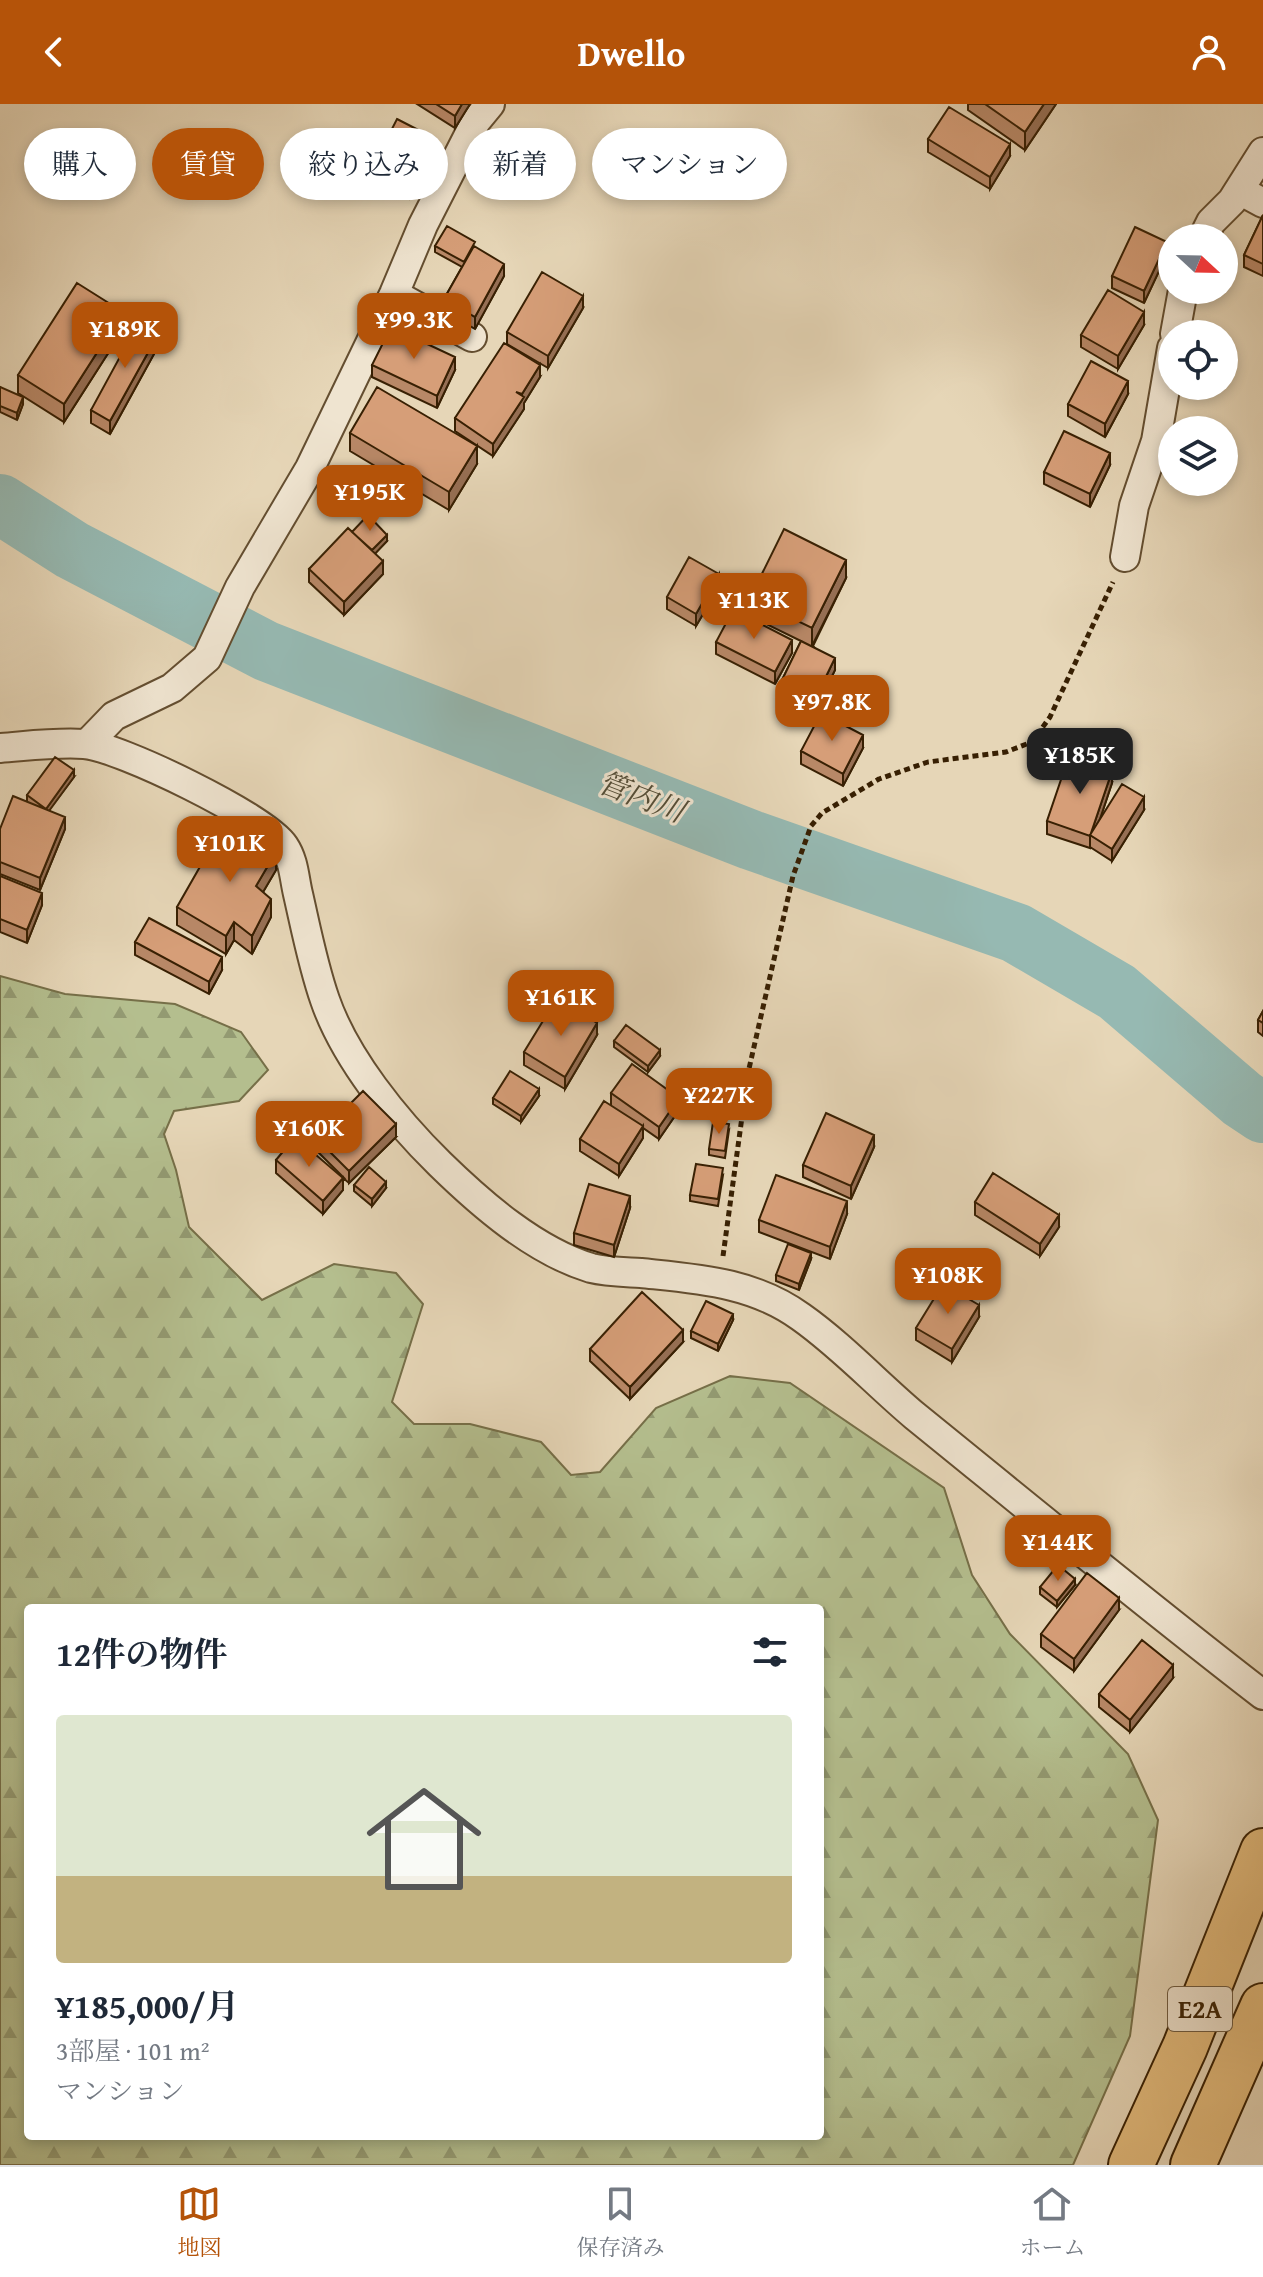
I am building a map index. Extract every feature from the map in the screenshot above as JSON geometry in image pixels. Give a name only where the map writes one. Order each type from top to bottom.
[{"type":"highway","name":"E2A","points":[[1131,2165],[1185,2047],[1263,1851]]},
{"type":"highway","name":"E2A","points":[[1193,2165],[1263,2006]]},
{"type":"street","points":[[87,744],[114,716],[172,688],[207,658],[240,587],[310,468],[394,294],[423,225],[476,121],[490,104]]},
{"type":"street","points":[[1210,224],[1251,196],[1263,152]]},
{"type":"street","points":[[394,294],[472,337]]},
{"type":"street","points":[[1125,557],[1134,506],[1156,441],[1163,400]]},
{"type":"street","points":[[0,748],[87,744],[129,756],[207,795],[269,831],[283,843],[293,865],[325,1001],[347,1047],[387,1104],[440,1164],[506,1221],[547,1251],[595,1269],[720,1281],[763,1294],[801,1317],[904,1407],[1146,1605],[1263,1695]]},
{"type":"path","points":[[720,1281],[748,1073],[793,876],[811,826],[822,813],[879,779],[928,762],[1006,752],[1032,742],[1050,717],[1125,557]]},
{"type":"green space","points":[[0,976],[65,994],[175,1004],[241,1032],[268,1070],[239,1101],[174,1111],[164,1134],[189,1227],[262,1300],[334,1264],[396,1273],[423,1304],[392,1402],[414,1424],[470,1424],[541,1442],[571,1475],[600,1472],[656,1408],[730,1376],[790,1383],[944,1488],[972,1575],[1010,1634],[1128,1754],[1158,1820],[1130,2036],[1073,2165],[0,2165]]},
{"type":"building","points":[[436,104],[462,104],[455,116]]},
{"type":"building","points":[[985,104],[1044,104],[1025,132]]},
{"type":"building","points":[[949,107],[1010,144],[990,177],[928,139]]},
{"type":"building","points":[[397,119],[415,128],[392,128]]},
{"type":"building","points":[[1263,215],[1263,264],[1244,255]]},
{"type":"building","points":[[447,226],[475,242],[464,262],[435,246]]},
{"type":"building","points":[[1135,227],[1158,238],[1158,261],[1144,291],[1112,276]]},
{"type":"building","points":[[474,246],[504,264],[475,317],[444,299]]},
{"type":"building","points":[[542,272],[583,296],[548,356],[507,332]]},
{"type":"building","points":[[77,283],[123,312],[64,404],[18,375]]},
{"type":"building","points":[[1108,290],[1144,312],[1118,356],[1081,335]]},
{"type":"building","points":[[140,320],[160,331],[110,421],[91,410]]},
{"type":"building","points":[[391,327],[455,357],[437,396],[372,365]]},
{"type":"building","points":[[504,343],[540,365],[522,394],[516,392],[524,397],[493,444],[455,418]]},
{"type":"building","points":[[1091,361],[1128,381],[1105,424],[1068,404]]},
{"type":"building","points":[[0,387],[23,397],[17,413],[0,406]]},
{"type":"building","points":[[377,387],[477,446],[449,492],[350,433]]},
{"type":"building","points":[[1064,431],[1110,453],[1090,494],[1044,472]]},
{"type":"building","points":[[368,515],[387,535],[372,550],[352,532]]},
{"type":"building","points":[[348,528],[383,561],[344,602],[309,569]]},
{"type":"building","points":[[784,529],[846,560],[812,628],[750,598]]},
{"type":"building","points":[[689,557],[719,574],[696,614],[667,597]]},
{"type":"building","points":[[733,610],[792,640],[775,672],[716,642]]},
{"type":"building","points":[[801,641],[835,658],[816,697],[782,680]]},
{"type":"building","points":[[821,713],[863,735],[843,774],[801,751]]},
{"type":"building","points":[[1069,756],[1112,771],[1090,836],[1047,821]]},
{"type":"building","points":[[55,757],[74,770],[46,809],[27,795]]},
{"type":"building","points":[[1122,784],[1144,797],[1112,849],[1090,835]]},
{"type":"building","points":[[13,796],[65,817],[40,878],[0,862],[0,829]]},
{"type":"building","points":[[243,827],[276,852],[256,886],[271,899],[252,936],[234,922],[226,936],[177,907],[221,830],[236,840]]},
{"type":"building","points":[[0,876],[42,893],[27,930],[0,919]]},
{"type":"building","points":[[149,918],[222,957],[209,982],[135,942]]},
{"type":"building","points":[[557,998],[597,1023],[565,1077],[524,1052]]},
{"type":"building","points":[[626,1025],[660,1050],[648,1066],[614,1041]]},
{"type":"building","points":[[632,1064],[679,1098],[659,1127],[611,1093]]},
{"type":"building","points":[[510,1071],[539,1089],[521,1116],[493,1098]]},
{"type":"building","points":[[363,1091],[396,1124],[349,1171],[316,1138]]},
{"type":"building","points":[[604,1101],[643,1126],[619,1164],[580,1139]]},
{"type":"building","points":[[826,1113],[874,1135],[851,1186],[803,1165]]},
{"type":"building","points":[[713,1122],[729,1124],[725,1151],[709,1149]]},
{"type":"building","points":[[295,1137],[343,1178],[323,1201],[276,1160]]},
{"type":"building","points":[[696,1164],[723,1168],[718,1199],[690,1195]]},
{"type":"building","points":[[369,1167],[386,1182],[372,1199],[354,1185]]},
{"type":"building","points":[[993,1173],[1059,1215],[1040,1244],[975,1202]]},
{"type":"building","points":[[776,1175],[847,1201],[830,1247],[759,1220]]},
{"type":"building","points":[[589,1184],[630,1196],[614,1245],[574,1233]]},
{"type":"building","points":[[788,1244],[811,1253],[799,1284],[776,1275]]},
{"type":"building","points":[[943,1284],[979,1305],[952,1349],[916,1328]]},
{"type":"building","points":[[642,1292],[683,1330],[630,1387],[590,1349]]},
{"type":"building","points":[[706,1301],[733,1314],[718,1344],[691,1331]]},
{"type":"building","points":[[1058,1565],[1075,1579],[1057,1601],[1040,1587]]},
{"type":"building","points":[[1087,1573],[1119,1598],[1074,1659],[1041,1634]]},
{"type":"building","points":[[1142,1640],[1173,1665],[1130,1720],[1099,1694]]},
{"type":"waterway","name":"管内川","points":[[0,504],[72,550],[266,651],[751,840],[1016,933],[1117,992],[1242,1099],[1263,1113]]}]
